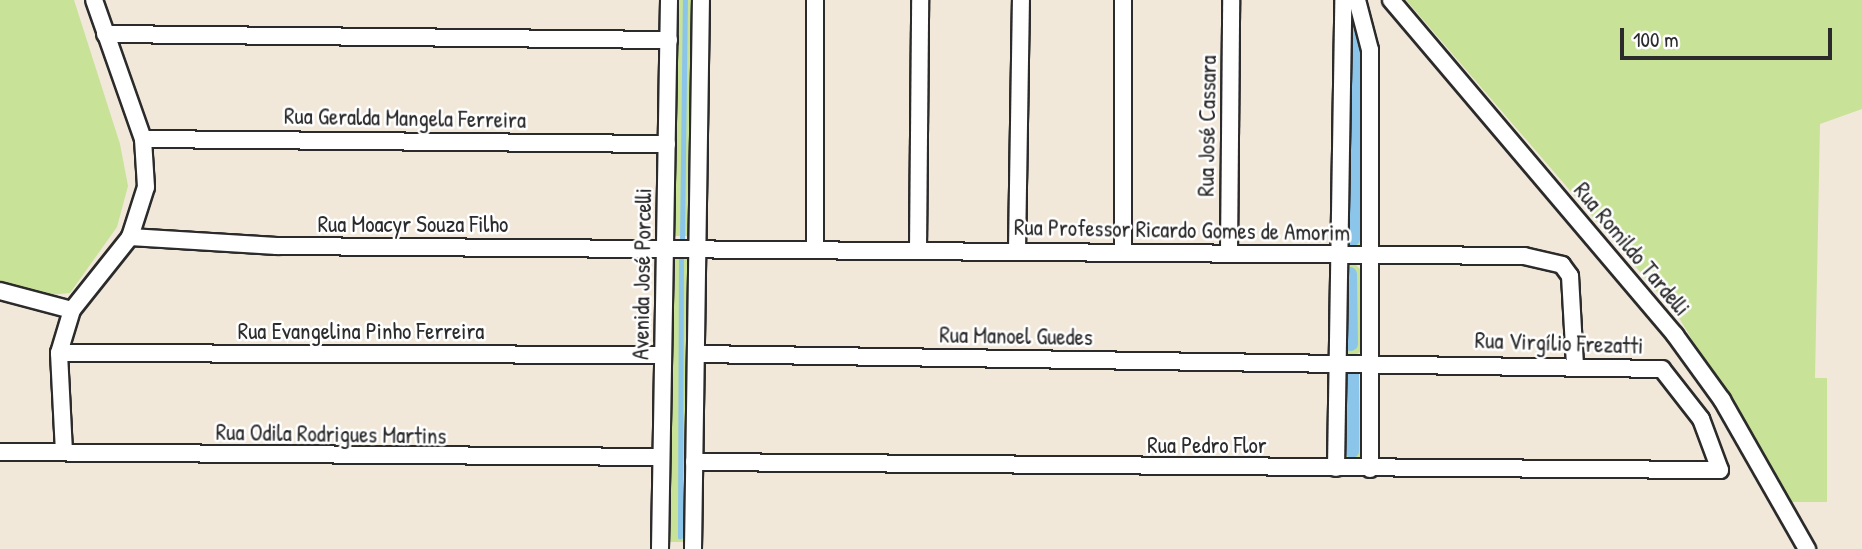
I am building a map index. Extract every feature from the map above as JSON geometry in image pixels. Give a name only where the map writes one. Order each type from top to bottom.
[{"type":"street","points":[[64,452],[59,353],[72,310],[130,237],[146,187],[143,139],[93,0]]},
{"type":"street","name":"Avenida José Porcelli","points":[[660,549],[669,0]]},
{"type":"street","points":[[693,549],[701,0]]},
{"type":"street","points":[[815,0],[815,250]]},
{"type":"street","points":[[918,250],[920,0]]},
{"type":"street","points":[[1017,251],[1021,0]]},
{"type":"street","points":[[1123,0],[1123,250]]},
{"type":"street","name":"Rua José Cassara","points":[[1229,253],[1231,0]]},
{"type":"street","points":[[1336,468],[1337,254],[1343,0]]},
{"type":"street","points":[[1357,0],[1369,40],[1370,469]]},
{"type":"street","name":"Rua Romildo Tardelli","points":[[1391,0],[1675,334],[1722,400],[1807,549]]},
{"type":"street","points":[[105,34],[669,40]]},
{"type":"street","name":"Rua Geralda Mangela Ferreira","points":[[143,139],[667,144]]},
{"type":"street","name":"Rua Moacyr Souza Filho","points":[[130,237],[194,244],[697,249]]},
{"type":"street","name":"Rua Professor Ricardo Gomes de Amorim","points":[[697,249],[1123,250],[1524,257],[1562,265],[1572,292],[1575,365]]},
{"type":"street","points":[[0,291],[72,310]]},
{"type":"street","name":"Rua Evangelina Pinho Ferreira","points":[[59,353],[663,355]]},
{"type":"street","name":"Rua Manoel Guedes","points":[[696,354],[1337,363]]},
{"type":"street","name":"Rua Virgílio Frezatti","points":[[1337,363],[1575,365],[1662,369],[1701,419],[1720,470]]},
{"type":"street","name":"Rua Odila Rodrigues Martins","points":[[0,452],[661,457]]},
{"type":"street","name":"Rua Pedro Flor","points":[[694,461],[1720,470]]},
{"type":"green space","points":[[0,0],[74,0],[120,144],[128,186],[117,227],[70,293],[39,296],[0,282]]},
{"type":"green space","points":[[675,0],[694,0],[694,236],[675,236]]},
{"type":"green space","points":[[1406,0],[1862,0],[1862,109],[1820,124],[1815,378],[1827,378],[1827,502],[1788,502],[1678,316]]},
{"type":"green space","points":[[1355,15],[1364,21],[1364,241],[1357,249],[1344,245],[1349,16]]},
{"type":"green space","points":[[669,254],[689,254],[689,542],[669,542]]},
{"type":"green space","points":[[1354,263],[1363,272],[1362,351],[1351,357],[1342,351],[1343,267]]},
{"type":"green space","points":[[1359,370],[1361,459],[1350,462],[1341,458],[1343,371]]},
{"type":"waterway","points":[[682,240],[685,0]]},
{"type":"waterway","points":[[1353,21],[1353,239]]},
{"type":"waterway","points":[[680,537],[681,259]]},
{"type":"waterway","points":[[1350,274],[1351,344]]},
{"type":"waterway","points":[[1352,374],[1352,451]]}]
